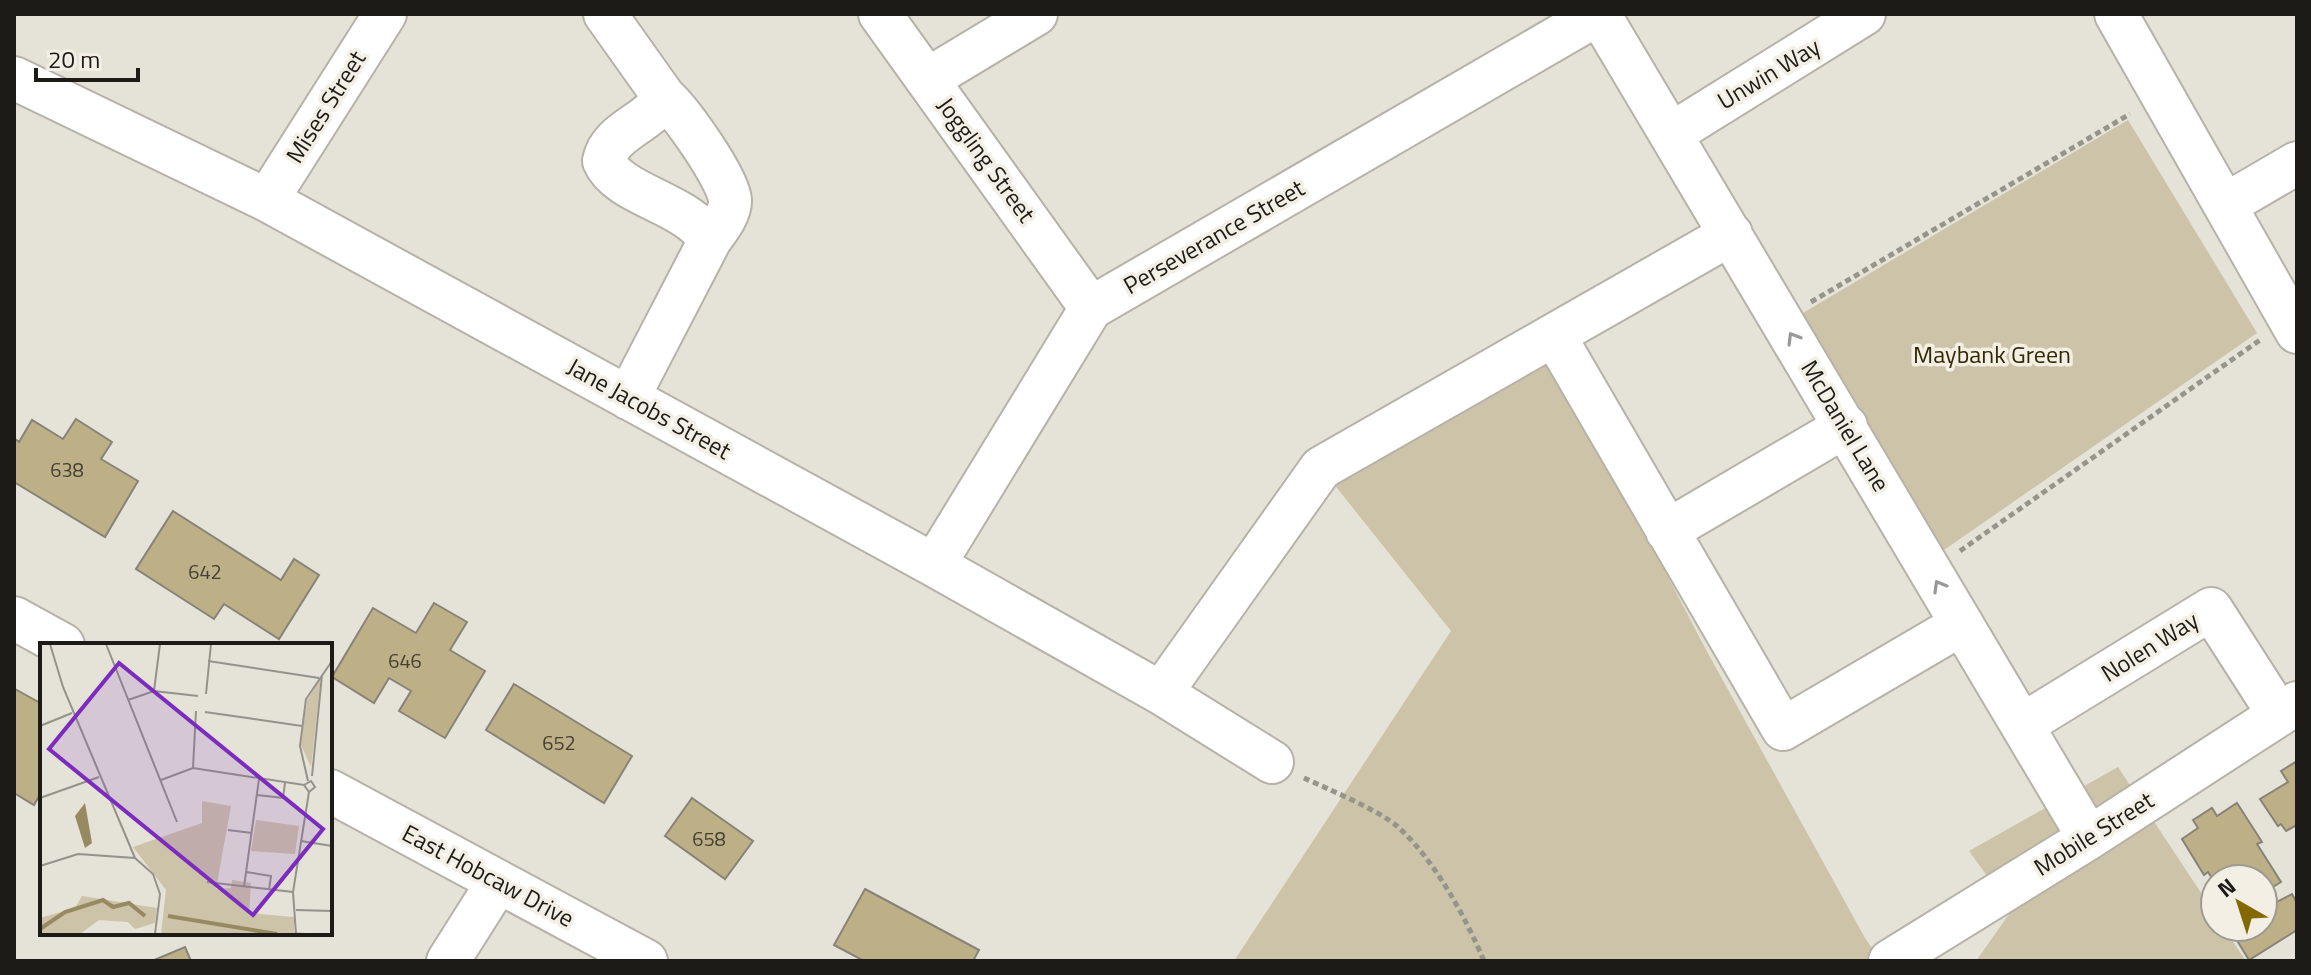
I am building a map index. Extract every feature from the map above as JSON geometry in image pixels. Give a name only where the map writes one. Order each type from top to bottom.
[{"type":"street","name":"Mises Street","points":[[267,200],[385,14]]},
{"type":"street","points":[[605,14],[710,158],[730,200],[729,208],[628,398]]},
{"type":"street","name":"Joggling Street","points":[[880,14],[1091,308]]},
{"type":"street","points":[[928,79],[1036,14]]},
{"type":"street","name":"McDaniel Lane","points":[[1599,14],[2089,838]]},
{"type":"street","name":"Perseverance Street","points":[[934,565],[1091,308],[1599,14]]},
{"type":"street","name":"Unwin Way","points":[[1671,134],[1864,14]]},
{"type":"street","points":[[2116,14],[2293,325]]},
{"type":"street","name":"Jane Jacobs Street","points":[[14,78],[267,200],[934,565],[1161,693],[1272,762]]},
{"type":"street","points":[[664,97],[656,110],[610,145],[604,161],[608,170],[619,178],[692,219],[710,240]]},
{"type":"street","points":[[2225,205],[2297,163]]},
{"type":"street","points":[[1161,693],[1321,468],[1731,234]]},
{"type":"street","points":[[1554,335],[1783,729],[1962,624]]},
{"type":"street","points":[[1667,531],[1846,426]]},
{"type":"street","name":"Nolen Way","points":[[2022,725],[2211,609],[2288,709]]},
{"type":"street","points":[[14,618],[59,643]]},
{"type":"street","name":"Mobile Street","points":[[1890,961],[2089,838],[2288,709]]},
{"type":"street","name":"East Hobcaw Drive","points":[[332,792],[646,961]]},
{"type":"street","points":[[448,961],[498,882]]},
{"type":"path","points":[[1782,319],[2162,95]]},
{"type":"path","points":[[1931,571],[2293,325]]},
{"type":"path","points":[[1272,762],[1396,825],[1439,875],[1484,961]]},
{"type":"green space","name":"Maybank Green","points":[[2128,120],[2257,333],[1944,550],[1803,313]]},
{"type":"green space","points":[[1554,358],[1704,646],[1865,938],[1881,961],[1234,961],[1451,631],[1333,483]]},
{"type":"green space","points":[[2118,767],[2199,890],[2199,943],[2234,943],[2246,961],[1976,961],[2012,910],[1969,851]]},
{"type":"building","points":[[76,419],[112,442],[101,459],[138,481],[105,537],[14,482],[14,438],[19,442],[32,420],[63,439]]},
{"type":"building","points":[[173,511],[281,580],[294,559],[319,575],[279,639],[224,604],[214,619],[136,569]]},
{"type":"building","points":[[434,603],[467,622],[450,650],[485,671],[445,738],[399,711],[411,691],[389,678],[374,703],[332,677],[373,608],[416,633]]},
{"type":"building","points":[[514,684],[632,756],[604,803],[486,730]]},
{"type":"building","points":[[15,689],[40,703],[40,794],[34,805],[14,793]]},
{"type":"building","points":[[2297,761],[2297,825],[2286,831],[2281,824],[2278,826],[2260,799],[2288,782],[2281,771]]},
{"type":"building","points":[[692,798],[753,841],[725,879],[665,836]]},
{"type":"building","points":[[2237,803],[2262,842],[2257,844],[2269,863],[2199,863],[2199,867],[2182,839],[2198,828],[2193,820],[2212,808],[2217,816]]},
{"type":"building","points":[[865,889],[979,950],[973,961],[864,961],[834,945]]},
{"type":"building","points":[[2292,894],[2297,903],[2297,930],[2279,941],[2279,901]]},
{"type":"building","points":[[2239,943],[2276,943],[2249,960]]},
{"type":"building","points":[[185,947],[191,961],[152,961]]}]
